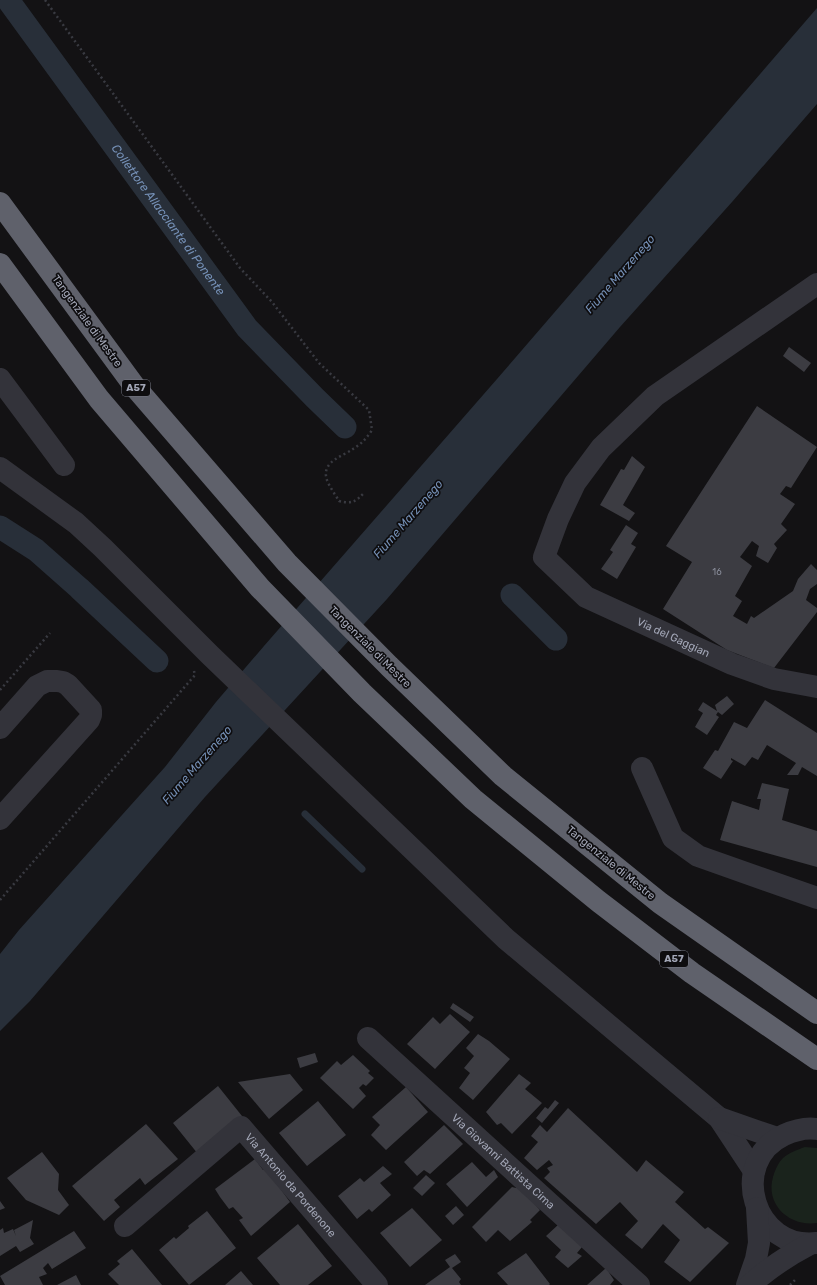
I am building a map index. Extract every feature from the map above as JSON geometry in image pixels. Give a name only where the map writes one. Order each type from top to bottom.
[{"type":"highway","name":"Tangenziale di Mestre","points":[[0,202],[135,387],[287,563],[389,666],[503,776],[660,902],[817,1013]]},
{"type":"highway","name":"A57","points":[[0,264],[99,399],[260,588],[362,693],[473,799],[598,901],[692,972],[817,1059]]},
{"type":"street","name":"Via del Gaggian","points":[[817,284],[655,396],[601,448],[575,483],[558,518],[544,557],[586,597],[732,664],[774,679],[817,686]]},
{"type":"street","points":[[0,378],[64,465]]},
{"type":"street","points":[[0,468],[76,523],[210,655],[506,939],[719,1118],[754,1171]]},
{"type":"street","points":[[0,728],[37,686],[47,681],[63,682],[68,685],[91,710],[89,720],[0,819]]},
{"type":"street","points":[[642,768],[673,838],[698,856],[817,898]]},
{"type":"street","name":"Via Giovanni Battista Cima","points":[[368,1038],[639,1285]]},
{"type":"street","points":[[719,1118],[778,1138]]},
{"type":"street","name":"Via Antonio da Pordenone","points":[[125,1226],[241,1128],[377,1285]]},
{"type":"street","points":[[748,1285],[756,1259],[759,1242],[757,1208],[752,1189],[754,1171],[763,1152],[778,1138],[794,1130],[815,1128]]},
{"type":"street","points":[[757,1208],[763,1220],[779,1235],[796,1242],[814,1244]]},
{"type":"street","points":[[748,1285],[791,1254],[814,1244]]},
{"type":"path","points":[[45,0],[240,268],[272,302],[319,363],[369,410],[372,430],[365,439],[352,450],[335,460],[326,468],[326,477],[339,501],[355,502],[365,492]]},
{"type":"path","points":[[0,690],[50,633]]},
{"type":"path","points":[[0,900],[195,675],[192,636]]},
{"type":"shaded area","points":[[805,1147],[817,1148],[817,1223],[807,1223],[789,1218],[776,1205],[771,1187],[776,1169],[783,1158],[794,1151]]},
{"type":"water","name":"Fiume Marzenego","points":[[817,8],[817,104],[620,327],[387,599],[205,797],[30,1001],[0,1031],[0,954],[19,930],[165,767],[216,702],[264,646]]},
{"type":"building","points":[[789,347],[811,363],[804,372],[783,356]]},
{"type":"building","points":[[757,406],[817,447],[791,488],[786,486],[780,494],[795,504],[781,524],[787,530],[774,544],[777,548],[768,563],[756,556],[759,546],[752,541],[740,557],[752,566],[735,596],[742,601],[733,616],[747,624],[751,616],[754,618],[793,591],[798,579],[811,564],[817,570],[817,584],[810,589],[806,600],[817,608],[817,612],[774,668],[727,650],[663,609],[692,562],[666,546]]},
{"type":"building","points":[[632,456],[645,467],[623,505],[635,513],[629,521],[600,505],[621,469],[624,470]]},
{"type":"building","points":[[626,525],[638,533],[631,544],[636,547],[617,579],[601,569],[613,552],[610,550]]},
{"type":"building","points":[[727,696],[734,704],[722,715],[718,712],[716,715],[719,717],[707,735],[695,727],[703,713],[698,710],[703,702],[717,711],[715,705]]},
{"type":"building","points":[[765,700],[817,733],[817,776],[802,767],[798,775],[787,775],[796,763],[767,745],[758,760],[752,757],[745,766],[731,758],[733,761],[721,779],[703,768],[715,750],[718,751],[734,722],[747,728]]},
{"type":"building","points":[[762,783],[789,789],[782,820],[817,831],[817,867],[720,840],[732,801],[759,810],[761,799],[757,799]]},
{"type":"building","points":[[453,1003],[474,1017],[470,1022],[450,1008]]},
{"type":"building","points":[[450,1014],[470,1032],[435,1069],[407,1044],[433,1017],[440,1024]]},
{"type":"building","points":[[478,1034],[489,1041],[510,1059],[473,1100],[459,1088],[470,1073],[464,1068],[474,1056],[466,1048]]},
{"type":"building","points":[[315,1053],[318,1062],[300,1068],[297,1058]]},
{"type":"building","points":[[353,1055],[370,1071],[368,1073],[374,1078],[366,1086],[363,1084],[359,1088],[366,1096],[353,1109],[320,1078],[337,1061],[341,1065]]},
{"type":"building","points":[[290,1074],[303,1090],[269,1119],[238,1082]]},
{"type":"building","points":[[519,1074],[531,1083],[525,1089],[542,1103],[512,1134],[501,1123],[497,1125],[486,1112]]},
{"type":"building","points":[[218,1086],[242,1116],[198,1154],[173,1123]]},
{"type":"building","points":[[406,1087],[428,1112],[386,1150],[371,1135],[380,1125],[372,1117]]},
{"type":"building","points":[[555,1100],[559,1103],[542,1123],[536,1118],[545,1107],[548,1109]]},
{"type":"building","points":[[318,1101],[346,1135],[307,1166],[279,1133]]},
{"type":"building","points":[[568,1108],[637,1172],[646,1160],[684,1192],[675,1202],[705,1229],[708,1227],[729,1243],[690,1282],[664,1262],[680,1240],[663,1224],[642,1249],[625,1235],[638,1221],[620,1202],[596,1224],[544,1178],[550,1172],[547,1168],[553,1165],[549,1160],[537,1170],[524,1158],[538,1142],[531,1136],[540,1125],[547,1132]]},
{"type":"building","points":[[146,1124],[178,1159],[145,1185],[140,1178],[114,1200],[120,1207],[104,1221],[72,1186]]},
{"type":"building","points":[[444,1125],[463,1144],[430,1174],[424,1170],[417,1176],[404,1162]]},
{"type":"building","points":[[42,1152],[59,1174],[58,1190],[69,1205],[59,1215],[26,1200],[7,1178]]},
{"type":"building","points":[[255,1159],[263,1170],[266,1169],[290,1202],[251,1236],[239,1220],[243,1218],[233,1207],[229,1209],[215,1189]]},
{"type":"building","points":[[472,1162],[486,1177],[494,1170],[498,1177],[467,1207],[446,1184]]},
{"type":"building","points":[[383,1166],[392,1174],[380,1183],[391,1195],[372,1212],[369,1209],[357,1219],[338,1196],[360,1178],[364,1182]]},
{"type":"building","points":[[426,1175],[435,1183],[422,1196],[413,1188]]},
{"type":"building","points":[[518,1186],[540,1210],[530,1220],[532,1222],[510,1241],[498,1230],[486,1242],[472,1227],[512,1187],[516,1188]]},
{"type":"building","points":[[0,1201],[5,1208],[0,1210]]},
{"type":"building","points":[[456,1206],[464,1215],[453,1225],[445,1216]]},
{"type":"building","points":[[412,1208],[442,1240],[410,1267],[380,1233]]},
{"type":"building","points":[[207,1211],[236,1248],[189,1285],[159,1250],[174,1237],[176,1239],[189,1228],[188,1226]]},
{"type":"building","points":[[33,1220],[30,1238],[34,1244],[20,1252],[16,1246],[0,1256],[0,1230],[3,1228],[4,1233],[13,1229],[16,1236],[14,1230]]},
{"type":"building","points":[[298,1224],[332,1266],[308,1285],[280,1285],[257,1258]]},
{"type":"building","points":[[559,1224],[582,1247],[577,1253],[582,1256],[568,1268],[555,1257],[561,1250],[546,1236]]},
{"type":"building","points":[[74,1231],[86,1248],[52,1269],[48,1263],[43,1268],[47,1274],[39,1277],[43,1285],[5,1285],[0,1276]]},
{"type":"building","points":[[132,1249],[162,1285],[119,1285],[108,1274],[120,1264],[117,1261]]},
{"type":"building","points":[[526,1253],[550,1284],[549,1285],[508,1285],[497,1273]]},
{"type":"building","points":[[455,1254],[461,1262],[452,1268],[461,1279],[459,1282],[461,1285],[425,1285],[450,1267],[445,1260]]},
{"type":"building","points":[[606,1268],[614,1280],[610,1285],[587,1285]]},
{"type":"building","points":[[241,1271],[253,1285],[225,1285]]},
{"type":"building","points":[[76,1275],[81,1285],[57,1285]]},
{"type":"waterway","name":"Collettore Allacciante di Ponente","points":[[8,0],[247,328],[345,427]]},
{"type":"waterway","points":[[0,527],[36,550],[157,661]]},
{"type":"waterway","name":"Collettore Allacciante di Ponente","points":[[512,595],[556,639]]},
{"type":"waterway","points":[[305,814],[362,869]]}]
